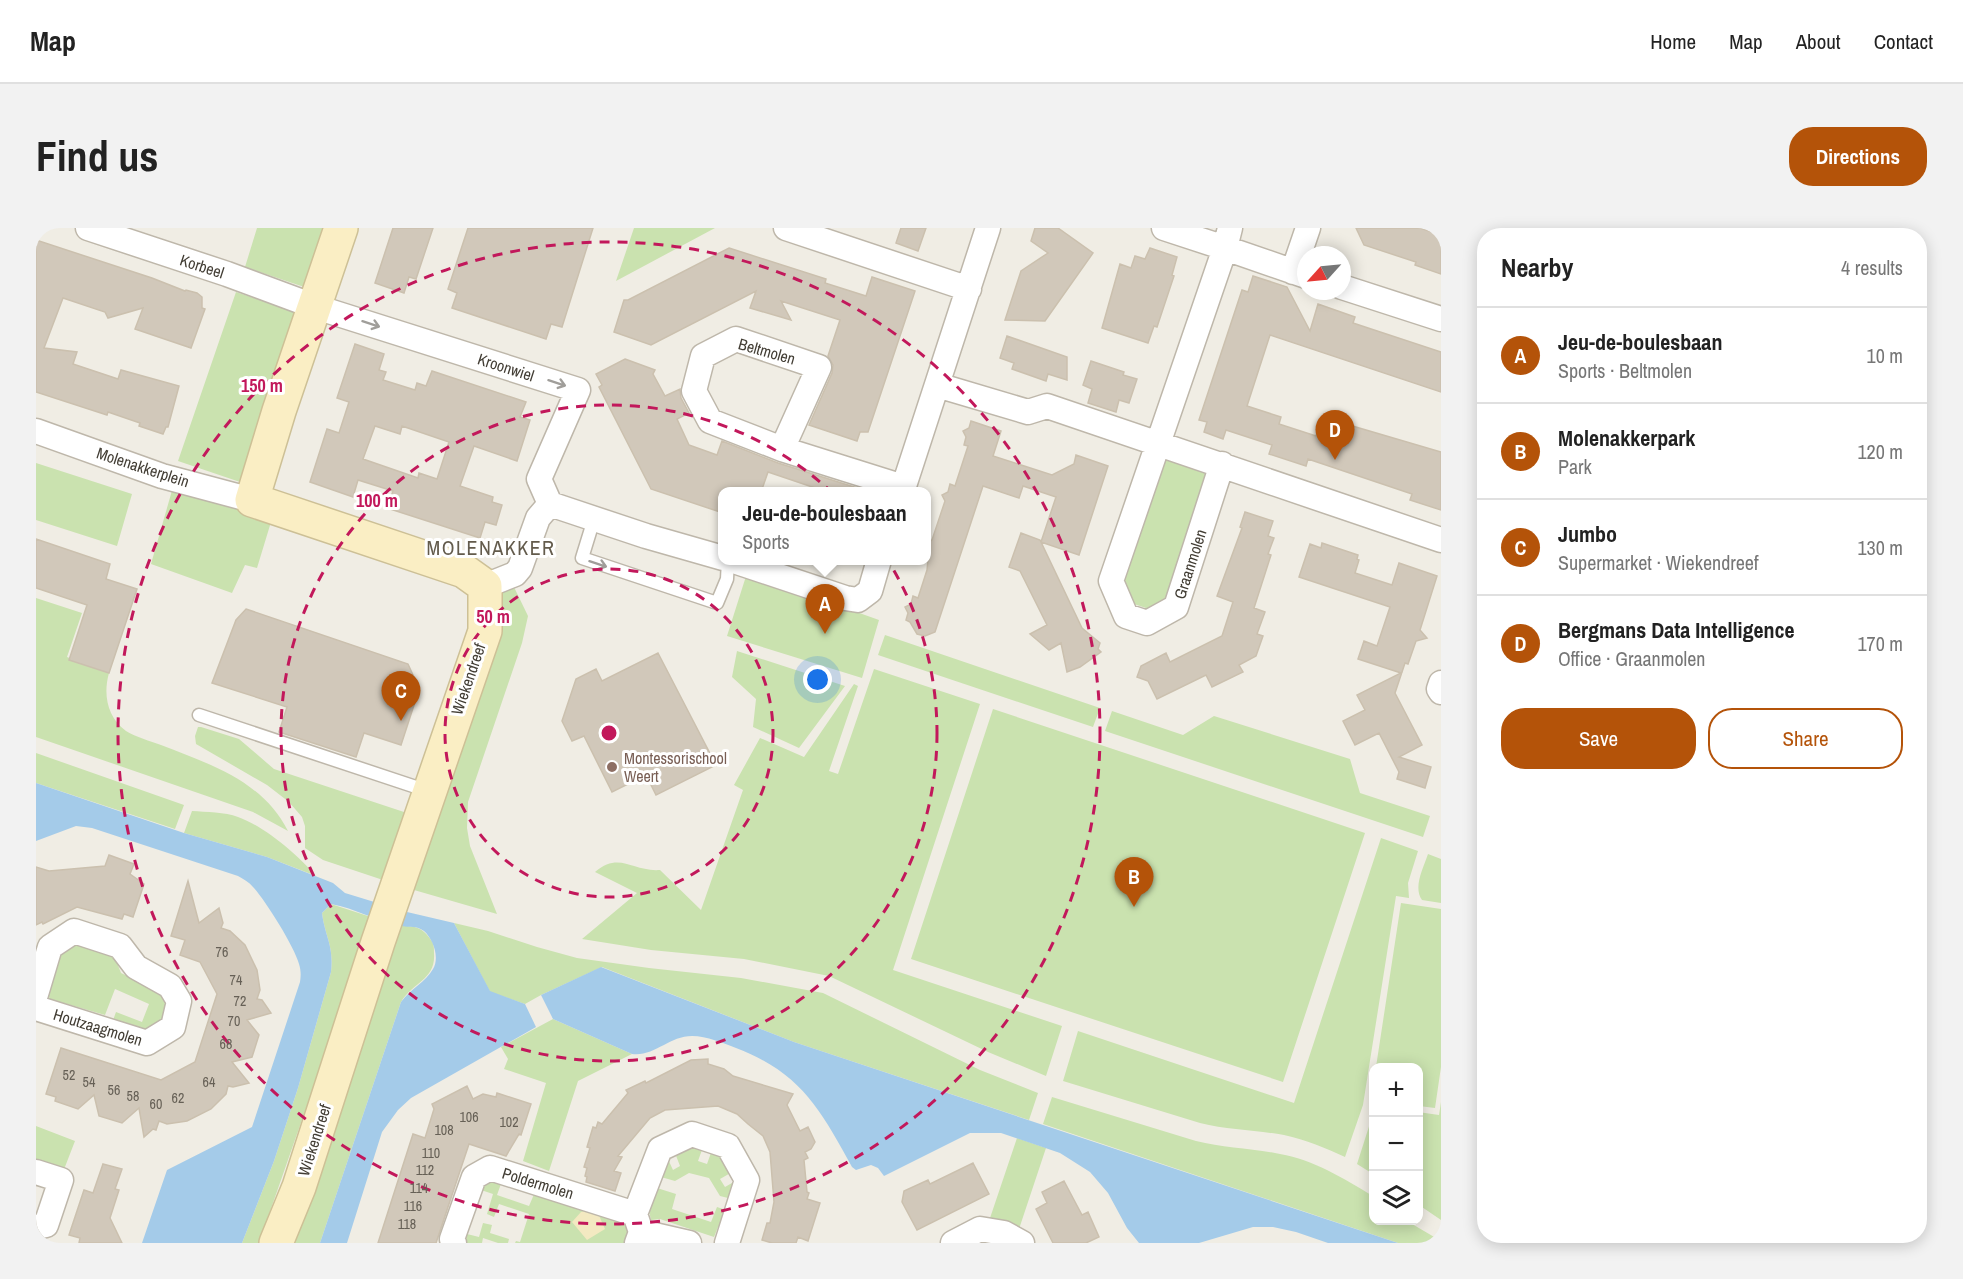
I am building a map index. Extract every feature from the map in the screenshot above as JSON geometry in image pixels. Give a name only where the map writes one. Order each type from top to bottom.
[{"type":"street","name":"Korbeel","points":[[87,228],[227,274],[316,307]]},
{"type":"street","points":[[341,228],[279,411],[252,500],[464,571],[485,586],[515,574],[520,568],[538,518],[550,504],[718,556]]},
{"type":"street","points":[[786,228],[969,289]]},
{"type":"street","name":"Beltmolen","points":[[904,487],[988,228]]},
{"type":"street","points":[[1164,228],[1227,238],[1297,273]]},
{"type":"street","points":[[1305,246],[1308,228]]},
{"type":"street","name":"Graanmolen","points":[[1222,464],[1176,607],[1147,623],[1126,616],[1111,581],[1227,238]]},
{"type":"street","points":[[1351,290],[1441,319]]},
{"type":"street","name":"Kroonwiel","points":[[316,307],[578,390],[539,479],[550,504]]},
{"type":"street","name":"Beltmolen","points":[[782,448],[819,367],[736,339],[703,356],[694,391],[710,421],[782,448],[897,487]]},
{"type":"street","points":[[937,385],[1028,412],[1047,406],[1441,540]]},
{"type":"street","name":"Molenakkerplein","points":[[36,431],[162,476],[252,500]]},
{"type":"street","points":[[742,565],[845,598],[858,600],[870,591],[878,565]]},
{"type":"street","name":"Wiekendreef","points":[[276,1243],[299,1187],[378,942],[485,631],[485,586]]},
{"type":"street","points":[[1441,683],[1439,689],[1441,692]]},
{"type":"street","name":"Houtzaagmolen","points":[[36,994],[50,947],[74,931],[120,946],[136,967],[170,986],[178,1001],[173,1027],[147,1043],[36,1008]]},
{"type":"street","points":[[638,1230],[660,1149],[692,1134],[728,1146],[747,1180],[727,1243]]},
{"type":"street","name":"Poldermolen","points":[[453,1243],[452,1239],[474,1177],[490,1168],[638,1230],[689,1243]]},
{"type":"street","points":[[36,1172],[61,1180],[46,1226],[36,1227]]},
{"type":"street","points":[[953,1243],[980,1229],[1004,1233],[1022,1243]]},
{"type":"lane","points":[[594,519],[582,558],[717,603],[727,579],[729,565]]},
{"type":"lane","points":[[199,714],[430,791]]},
{"type":"green space","points":[[257,228],[327,228],[307,288],[245,267]]},
{"type":"green space","points":[[634,228],[715,228],[616,281]]},
{"type":"green space","points":[[236,292],[299,313],[243,483],[178,461]]},
{"type":"green space","points":[[1159,457],[1209,473],[1168,600],[1152,610],[1128,602],[1119,583]]},
{"type":"green space","points":[[36,463],[132,494],[117,546],[36,520]]},
{"type":"green space","points":[[173,487],[249,512],[271,522],[257,568],[245,565],[232,593],[151,564]]},
{"type":"green space","points":[[747,573],[879,620],[862,678],[727,636]]},
{"type":"green space","points":[[513,585],[528,616],[522,643],[468,802],[467,828],[470,846],[497,914],[414,890],[498,641],[503,620],[503,593]]},
{"type":"green space","points":[[36,598],[82,613],[67,657],[109,673],[106,689],[108,705],[114,719],[126,731],[233,776],[264,799],[277,813],[288,831],[253,812],[36,737]]},
{"type":"green space","points":[[885,635],[1100,708],[1093,727],[878,655]]},
{"type":"green space","points":[[737,651],[845,686],[799,748],[753,727],[756,699],[732,677]]},
{"type":"green space","points":[[874,669],[980,704],[893,970],[1062,1026],[1046,1076],[988,1052],[829,976],[744,959],[651,950],[582,939],[637,893],[595,872],[612,863],[660,870],[701,910],[743,790],[734,785],[760,738],[804,757],[854,684],[858,686],[829,771],[838,774]]},
{"type":"green space","points":[[993,709],[1365,833],[1283,1082],[911,959]]},
{"type":"green space","points":[[1112,711],[1183,735],[1214,716],[1350,759],[1360,793],[1430,816],[1423,837],[1105,731]]},
{"type":"green space","points":[[198,727],[239,739],[274,769],[407,813],[383,880],[323,860],[305,848],[305,826],[302,817],[289,802],[267,785],[196,744],[195,736]]},
{"type":"green space","points":[[36,753],[184,805],[175,829],[36,783]]},
{"type":"green space","points":[[192,811],[227,814],[248,821],[280,842],[316,876],[267,857],[184,833]]},
{"type":"green space","points":[[1381,838],[1418,851],[1408,883],[1409,898],[1396,896],[1363,1105],[1345,1157],[1292,1137],[1200,1123],[1063,1081],[1078,1031],[1294,1103]]},
{"type":"green space","points":[[1428,854],[1441,859],[1441,903],[1422,900],[1419,895],[1420,878]]},
{"type":"green space","points":[[1401,903],[1441,909],[1441,1067],[1435,1108],[1423,1106],[1423,1063],[1377,1063]]},
{"type":"green space","points":[[331,904],[371,917],[259,1243],[242,1243],[274,1161],[298,1088],[331,972],[330,948],[322,913]]},
{"type":"green space","points":[[454,923],[577,958],[741,978],[823,993],[980,1070],[1038,1093],[1029,1120],[794,1042],[602,967],[525,1004],[490,992]]},
{"type":"green space","points":[[402,926],[419,928],[431,940],[434,951],[432,969],[401,1002],[320,1243],[286,1243]]},
{"type":"green space","points":[[75,940],[112,950],[121,973],[162,993],[167,1007],[160,1027],[145,1035],[112,1023],[116,1012],[142,1022],[149,1004],[115,989],[105,1015],[50,999],[44,989],[58,949]]},
{"type":"green space","points":[[553,1019],[632,1054],[578,1081],[549,1171],[523,1161],[546,1083],[504,1069],[508,1059],[501,1047]]},
{"type":"green space","points":[[1052,1097],[1196,1141],[1293,1157],[1339,1176],[1369,1194],[1369,1225],[1414,1225],[1441,1243],[1398,1243],[1043,1124]]},
{"type":"green space","points":[[1441,1102],[1441,1220],[1423,1208],[1423,1113],[1439,1115]]},
{"type":"green space","points":[[36,1126],[75,1141],[63,1172],[36,1162]]},
{"type":"green space","points":[[1369,1126],[1369,1172],[1357,1164]]},
{"type":"green space","points":[[1017,1138],[1046,1148],[1018,1232],[989,1221]]},
{"type":"green space","points":[[692,1143],[703,1147],[698,1161],[707,1164],[712,1150],[724,1152],[734,1171],[720,1179],[725,1187],[739,1179],[732,1199],[720,1196],[709,1178],[689,1173],[675,1181],[661,1177],[667,1157],[673,1170],[680,1166],[675,1153]]},
{"type":"green space","points":[[491,1177],[502,1181],[497,1195],[529,1206],[535,1192],[623,1218],[631,1229],[624,1243],[515,1243],[520,1242],[529,1214],[499,1204],[494,1217],[487,1214],[493,1194],[478,1189]]},
{"type":"green space","points":[[657,1188],[676,1194],[672,1209],[711,1222],[717,1207],[729,1211],[723,1229],[718,1227],[714,1237],[660,1219],[651,1220],[649,1211]]},
{"type":"green space","points":[[483,1223],[492,1225],[490,1233],[509,1239],[508,1243],[498,1243],[483,1238],[482,1243],[463,1243],[463,1233],[479,1237]]},
{"type":"sand","points":[[590,1209],[597,1211],[605,1229],[587,1240],[572,1222],[581,1212]]},
{"type":"water","points":[[36,783],[184,833],[267,857],[333,883],[345,893],[407,912],[454,923],[490,991],[525,1004],[536,1027],[411,1098],[398,1110],[382,1132],[347,1243],[320,1243],[401,1002],[430,974],[436,959],[433,943],[421,929],[393,924],[331,904],[322,913],[330,948],[331,972],[298,1088],[274,1161],[242,1243],[142,1243],[167,1170],[252,1127],[300,982],[300,966],[265,902],[251,885],[238,876],[92,828],[76,826],[36,841]]},
{"type":"water","points":[[601,967],[794,1042],[1398,1243],[1328,1243],[1273,1227],[1253,1227],[1199,1243],[1139,1243],[1127,1228],[1108,1193],[1090,1172],[1060,1153],[1001,1133],[970,1133],[884,1176],[878,1168],[871,1165],[856,1170],[852,1167],[830,1127],[806,1095],[793,1081],[758,1058],[715,1040],[692,1036],[676,1039],[647,1052],[632,1054],[553,1019],[541,995]]},
{"type":"building","points":[[393,228],[433,228],[416,279],[409,277],[404,293],[375,283]]},
{"type":"building","points":[[468,228],[593,228],[562,327],[551,324],[546,339],[452,308],[457,293],[448,289]]},
{"type":"building","points":[[901,228],[926,228],[918,251],[896,243]]},
{"type":"building","points":[[1035,228],[1058,228],[1093,253],[1045,321],[1005,320],[1021,271],[1048,253],[1031,241]]},
{"type":"building","points":[[1356,228],[1420,228],[1441,235],[1441,274],[1415,265],[1416,262],[1364,245]]},
{"type":"building","points":[[36,240],[185,291],[197,293],[202,297],[202,308],[205,309],[191,348],[135,329],[143,308],[108,318],[105,312],[63,298],[44,348],[77,352],[73,364],[118,379],[121,370],[179,386],[168,427],[163,434],[108,412],[107,415],[36,392]]},
{"type":"building","points":[[729,248],[826,279],[825,283],[866,296],[872,277],[915,291],[868,432],[860,432],[857,441],[809,425],[832,373],[833,365],[828,356],[840,320],[781,301],[791,320],[750,308],[756,291],[651,345],[614,332],[624,300]]},
{"type":"building","points":[[1150,248],[1177,257],[1172,275],[1174,276],[1157,327],[1154,326],[1148,343],[1102,328],[1120,264],[1131,268],[1135,256],[1145,259]]},
{"type":"building","points":[[1253,276],[1287,287],[1310,331],[1318,304],[1355,317],[1353,323],[1441,352],[1441,392],[1270,335],[1247,406],[1281,417],[1279,424],[1316,436],[1320,423],[1330,426],[1332,420],[1441,452],[1441,510],[1410,500],[1412,494],[1308,459],[1306,466],[1269,454],[1272,445],[1226,430],[1223,439],[1204,432],[1207,422],[1199,420],[1242,290],[1248,292]]},
{"type":"building","points":[[1007,336],[1067,357],[1067,380],[1048,374],[1046,381],[1012,369],[1014,363],[1000,358]]},
{"type":"building","points":[[355,344],[384,354],[379,370],[386,372],[383,380],[415,390],[417,383],[426,386],[432,371],[526,402],[520,417],[530,420],[517,461],[474,446],[460,486],[493,497],[492,502],[502,505],[496,525],[485,522],[480,538],[387,508],[393,491],[358,480],[353,497],[310,482],[327,429],[339,433],[349,402],[337,398]],"holes":[[[375,426],[400,434],[402,426],[449,442],[437,479],[419,473],[418,478],[363,459]]]},
{"type":"building","points":[[625,359],[655,370],[653,374],[665,396],[680,389],[681,398],[689,413],[677,419],[689,445],[717,455],[722,441],[778,463],[854,487],[812,487],[768,472],[763,487],[718,487],[718,511],[651,489],[599,387],[602,385],[596,374]]},
{"type":"building","points":[[1091,361],[1137,379],[1129,403],[1119,400],[1116,412],[1088,403],[1092,389],[1083,385]]},
{"type":"building","points":[[971,421],[1001,431],[993,456],[1052,475],[1074,464],[1076,455],[1108,466],[1079,555],[1041,542],[1056,497],[1023,486],[1019,498],[983,486],[935,632],[925,636],[917,634],[910,622],[906,620],[908,613],[905,607],[911,604],[913,596],[918,598],[927,565],[931,565],[931,541],[945,501],[942,495],[948,492],[950,484],[955,486],[968,446],[964,445],[966,437],[963,431],[969,428]]},
{"type":"building","points":[[1245,512],[1273,521],[1268,536],[1274,538],[1268,554],[1271,555],[1254,608],[1265,612],[1257,634],[1263,636],[1256,656],[1239,665],[1243,672],[1212,687],[1206,675],[1157,699],[1148,681],[1137,677],[1141,666],[1166,653],[1170,662],[1222,636],[1233,602],[1217,596],[1242,528],[1240,527]]},
{"type":"building","points":[[1021,533],[1040,540],[1082,628],[1100,643],[1098,649],[1101,652],[1080,667],[1067,672],[1061,643],[1049,650],[1030,634],[1047,625],[1020,571],[1009,567]]},
{"type":"building","points":[[36,539],[110,564],[106,579],[137,589],[109,673],[69,660],[87,605],[36,588]]},
{"type":"building","points":[[1322,543],[1358,555],[1359,560],[1355,573],[1392,585],[1399,563],[1437,576],[1420,630],[1427,638],[1416,641],[1408,664],[1405,663],[1395,693],[1422,745],[1399,757],[1431,767],[1425,788],[1397,779],[1399,772],[1379,733],[1355,745],[1343,721],[1365,710],[1357,695],[1401,673],[1358,659],[1364,641],[1377,646],[1390,607],[1299,577],[1310,544],[1321,548]]},
{"type":"building","points":[[246,609],[408,664],[418,686],[401,745],[364,733],[356,757],[279,732],[287,707],[212,683],[236,620]]},
{"type":"building","points":[[658,653],[716,765],[656,795],[646,775],[612,792],[584,736],[572,741],[562,721],[576,679],[596,669],[602,681]]},
{"type":"building","points":[[109,855],[134,864],[130,874],[144,884],[133,917],[124,914],[122,919],[77,907],[43,924],[42,922],[36,925],[36,867],[49,871],[105,866]]},
{"type":"building","points":[[188,881],[199,923],[219,908],[223,923],[221,928],[230,931],[245,945],[257,970],[260,990],[257,999],[262,1000],[271,1013],[247,1020],[259,1035],[252,1057],[232,1062],[249,1083],[228,1086],[226,1094],[211,1109],[187,1121],[167,1124],[159,1121],[156,1130],[153,1129],[144,1137],[139,1108],[122,1123],[99,1116],[94,1095],[78,1109],[55,1101],[56,1097],[46,1094],[61,1048],[161,1080],[195,1062],[217,994],[200,962],[180,955],[185,940],[171,936]]},
{"type":"building","points":[[708,1059],[708,1064],[724,1069],[733,1076],[793,1094],[787,1105],[800,1131],[808,1127],[815,1142],[811,1149],[805,1152],[808,1158],[804,1160],[807,1192],[809,1193],[807,1199],[820,1203],[808,1241],[798,1237],[796,1243],[772,1243],[762,1240],[767,1223],[770,1223],[774,1202],[770,1152],[763,1136],[737,1114],[718,1106],[665,1110],[650,1118],[618,1156],[622,1157],[614,1171],[621,1173],[615,1191],[586,1182],[587,1168],[584,1167],[593,1127],[596,1128],[598,1122],[602,1124],[628,1093],[626,1090],[645,1081],[646,1083],[691,1060]]},
{"type":"building","points":[[467,1086],[473,1099],[483,1094],[496,1097],[497,1093],[531,1104],[521,1135],[519,1134],[506,1156],[469,1144],[436,1243],[378,1243],[413,1134],[425,1138],[434,1109],[432,1104]]},
{"type":"building","points":[[973,1163],[989,1194],[917,1230],[902,1202],[904,1191],[928,1180],[930,1184]]},
{"type":"building","points":[[103,1164],[122,1169],[115,1189],[119,1190],[110,1218],[122,1243],[79,1243],[80,1238],[69,1235],[84,1190],[93,1193]]},
{"type":"building","points":[[1064,1181],[1082,1215],[1088,1212],[1099,1237],[1086,1243],[1053,1243],[1036,1209],[1047,1203],[1042,1192]]},
{"type":"place","name":"Bergmans Data Intelligence","points":[[1335,460]]},
{"type":"place","name":"Jeu-de-boulesbaan","points":[[825,634]]},
{"type":"place","name":"Jumbo","points":[[401,721]]},
{"type":"place","name":"Montessorischool Weert","points":[[612,767]]},
{"type":"place","name":"Molenakkerpark","points":[[1134,907]]},
{"type":"district","name":"MOLENAKKER","points":[[491,548]]}]
